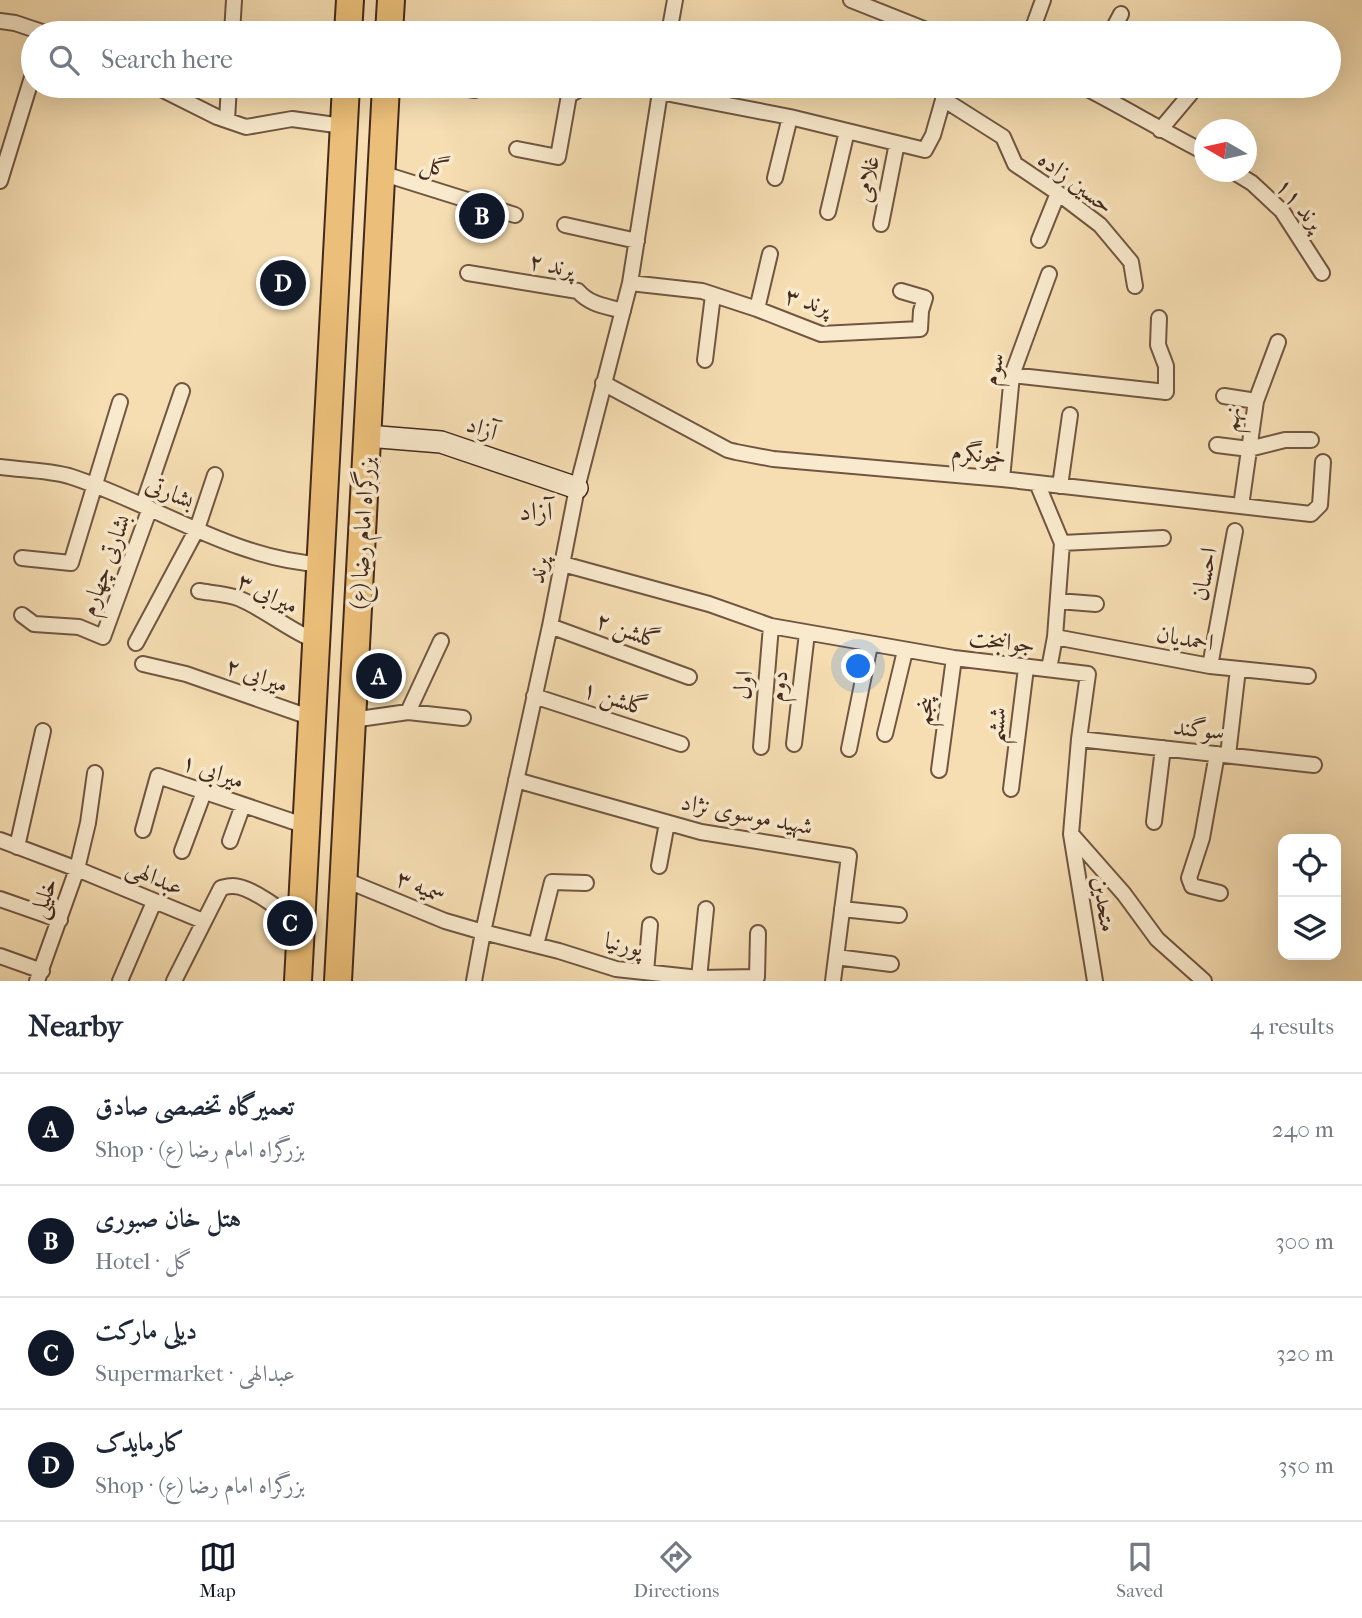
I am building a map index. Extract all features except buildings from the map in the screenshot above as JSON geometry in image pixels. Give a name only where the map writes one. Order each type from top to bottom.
[{"type":"highway","points":[[349,21],[350,0]]},
{"type":"highway","points":[[390,21],[391,0]]},
{"type":"highway","name":"بزرگراه امام رضا (ع)","points":[[298,981],[344,98]]},
{"type":"highway","name":"بزرگراه امام رضا (ع)","points":[[338,981],[385,98]]},
{"type":"street","points":[[233,21],[234,0]]},
{"type":"street","points":[[671,21],[675,0]]},
{"type":"street","points":[[851,0],[904,21]]},
{"type":"street","points":[[1035,21],[1043,0]]},
{"type":"street","points":[[1117,21],[1121,14]]},
{"type":"street","points":[[0,21],[21,25]]},
{"type":"street","points":[[0,181],[5,147],[24,98]]},
{"type":"street","points":[[179,98],[246,127],[292,119],[343,126]]},
{"type":"street","points":[[227,120],[228,98]]},
{"type":"street","points":[[517,149],[558,158],[568,98]]},
{"type":"street","name":"پرند","points":[[474,981],[577,488],[624,311],[659,98]]},
{"type":"street","points":[[702,98],[925,150],[933,135],[944,98]]},
{"type":"street","name":"حسین زاده","points":[[951,98],[1003,138],[1015,164],[1100,225],[1131,262],[1135,286]]},
{"type":"street","points":[[1106,98],[1194,147]]},
{"type":"street","points":[[1160,130],[1187,98]]},
{"type":"street","points":[[775,178],[790,117]]},
{"type":"street","points":[[828,212],[847,131]]},
{"type":"street","name":"غلامی","points":[[881,225],[897,143]]},
{"type":"street","name":"گل","points":[[381,173],[515,215]]},
{"type":"street","name":"پرند ۱۱","points":[[1250,182],[1282,211],[1322,274]]},
{"type":"street","points":[[1039,240],[1058,193]]},
{"type":"street","points":[[565,225],[637,242]]},
{"type":"street","points":[[757,309],[770,254]]},
{"type":"street","name":"پرند ۲","points":[[467,273],[578,291],[593,303],[624,311]]},
{"type":"street","name":"سوم","points":[[1002,479],[1012,375],[1049,274]]},
{"type":"street","name":"پرند ۳","points":[[630,282],[702,291],[821,334],[920,329],[920,312],[925,298],[901,291]]},
{"type":"street","points":[[705,360],[713,295]]},
{"type":"street","points":[[1012,375],[1166,392],[1166,366],[1158,345],[1159,318]]},
{"type":"street","name":"نهم","points":[[1241,506],[1256,401],[1278,342]]},
{"type":"street","name":"خونگرم","points":[[603,383],[728,450],[773,459],[1002,479],[1311,514],[1320,505],[1323,463]]},
{"type":"street","name":"بشارتی چهارم","points":[[22,615],[33,625],[79,626],[103,637],[182,391]]},
{"type":"street","points":[[1224,396],[1256,401]]},
{"type":"street","points":[[22,558],[71,563],[120,402]]},
{"type":"street","points":[[1060,486],[1070,415]]},
{"type":"street","name":"آزاد","points":[[367,436],[440,442],[577,488]]},
{"type":"street","points":[[1217,445],[1249,449],[1285,440],[1311,440]]},
{"type":"street","name":"بشارتی","points":[[0,467],[65,475],[232,545],[300,563],[320,564]]},
{"type":"street","points":[[136,643],[197,529],[215,475]]},
{"type":"street","points":[[1037,483],[1062,543],[1055,637],[1048,669]]},
{"type":"street","name":"احسان","points":[[1210,666],[1235,531]]},
{"type":"street","points":[[1062,543],[1163,538]]},
{"type":"street","name":"جوانبخت","points":[[563,564],[709,604],[771,626],[954,658],[1088,674],[1071,834]]},
{"type":"street","name":"میرابی ۳","points":[[199,591],[236,597],[316,641]]},
{"type":"street","points":[[1058,601],[1096,604]]},
{"type":"street","name":"گلشن ۲","points":[[550,626],[689,677]]},
{"type":"street","name":"اول","points":[[761,747],[771,626]]},
{"type":"street","name":"دوم","points":[[794,744],[807,633]]},
{"type":"street","name":"احمدیان","points":[[1055,637],[1210,666],[1308,676]]},
{"type":"street","points":[[408,712],[441,641]]},
{"type":"street","points":[[849,748],[870,645]]},
{"type":"street","points":[[886,734],[905,650]]},
{"type":"street","name":"پنجم","points":[[939,769],[954,658]]},
{"type":"street","name":"میرابی ۲","points":[[143,664],[186,674],[312,719]]},
{"type":"street","name":"ششم","points":[[1011,789],[1026,667]]},
{"type":"street","points":[[1220,893],[1192,886],[1189,878],[1202,838],[1222,754],[1238,669]]},
{"type":"street","name":"گلشن ۱","points":[[534,696],[681,744]]},
{"type":"street","points":[[352,720],[408,712],[463,718]]},
{"type":"street","points":[[17,847],[43,731]]},
{"type":"street","name":"سوگند","points":[[1080,739],[1314,765]]},
{"type":"street","points":[[1153,822],[1163,748]]},
{"type":"street","name":"خلیلی","points":[[39,976],[77,869],[88,823],[95,773]]},
{"type":"street","name":"میرابی ۱","points":[[143,830],[158,776],[306,826]]},
{"type":"street","name":"شهید موسوی نژاد","points":[[516,780],[701,832],[849,856],[833,981]]},
{"type":"street","points":[[182,851],[204,792]]},
{"type":"street","points":[[230,841],[243,805]]},
{"type":"street","points":[[659,866],[667,823]]},
{"type":"street","points":[[1071,834],[1124,894],[1157,939],[1204,981]]},
{"type":"street","name":"متحدین","points":[[1071,834],[1095,981]]},
{"type":"street","name":"عبدالهی","points":[[0,840],[203,922],[221,888],[234,885],[275,906],[300,926]]},
{"type":"street","name":"سمیه ۳","points":[[343,879],[445,921],[483,932]]},
{"type":"street","points":[[536,945],[552,883],[586,883]]},
{"type":"street","points":[[275,906],[302,897]]},
{"type":"street","points":[[0,900],[60,920]]},
{"type":"street","points":[[120,981],[154,902]]},
{"type":"street","points":[[699,978],[706,909]]},
{"type":"street","points":[[842,909],[899,915]]},
{"type":"street","points":[[174,981],[203,922]]},
{"type":"street","points":[[646,972],[650,925]]},
{"type":"street","name":"پورنیا","points":[[483,932],[616,969],[724,979],[757,977],[758,933]]},
{"type":"street","points":[[0,956],[39,976]]},
{"type":"street","points":[[836,957],[891,964]]},
{"type":"place","name":"هتل خان صبوری","points":[[482,216]]},
{"type":"place","name":"کارمایدک","points":[[283,283]]},
{"type":"place","name":"تعمیرگاه تخصصی صادق","points":[[379,676]]},
{"type":"place","name":"دیلی مارکت","points":[[290,923]]},
{"type":"district","name":"آزاد","points":[[536,511]]}]
